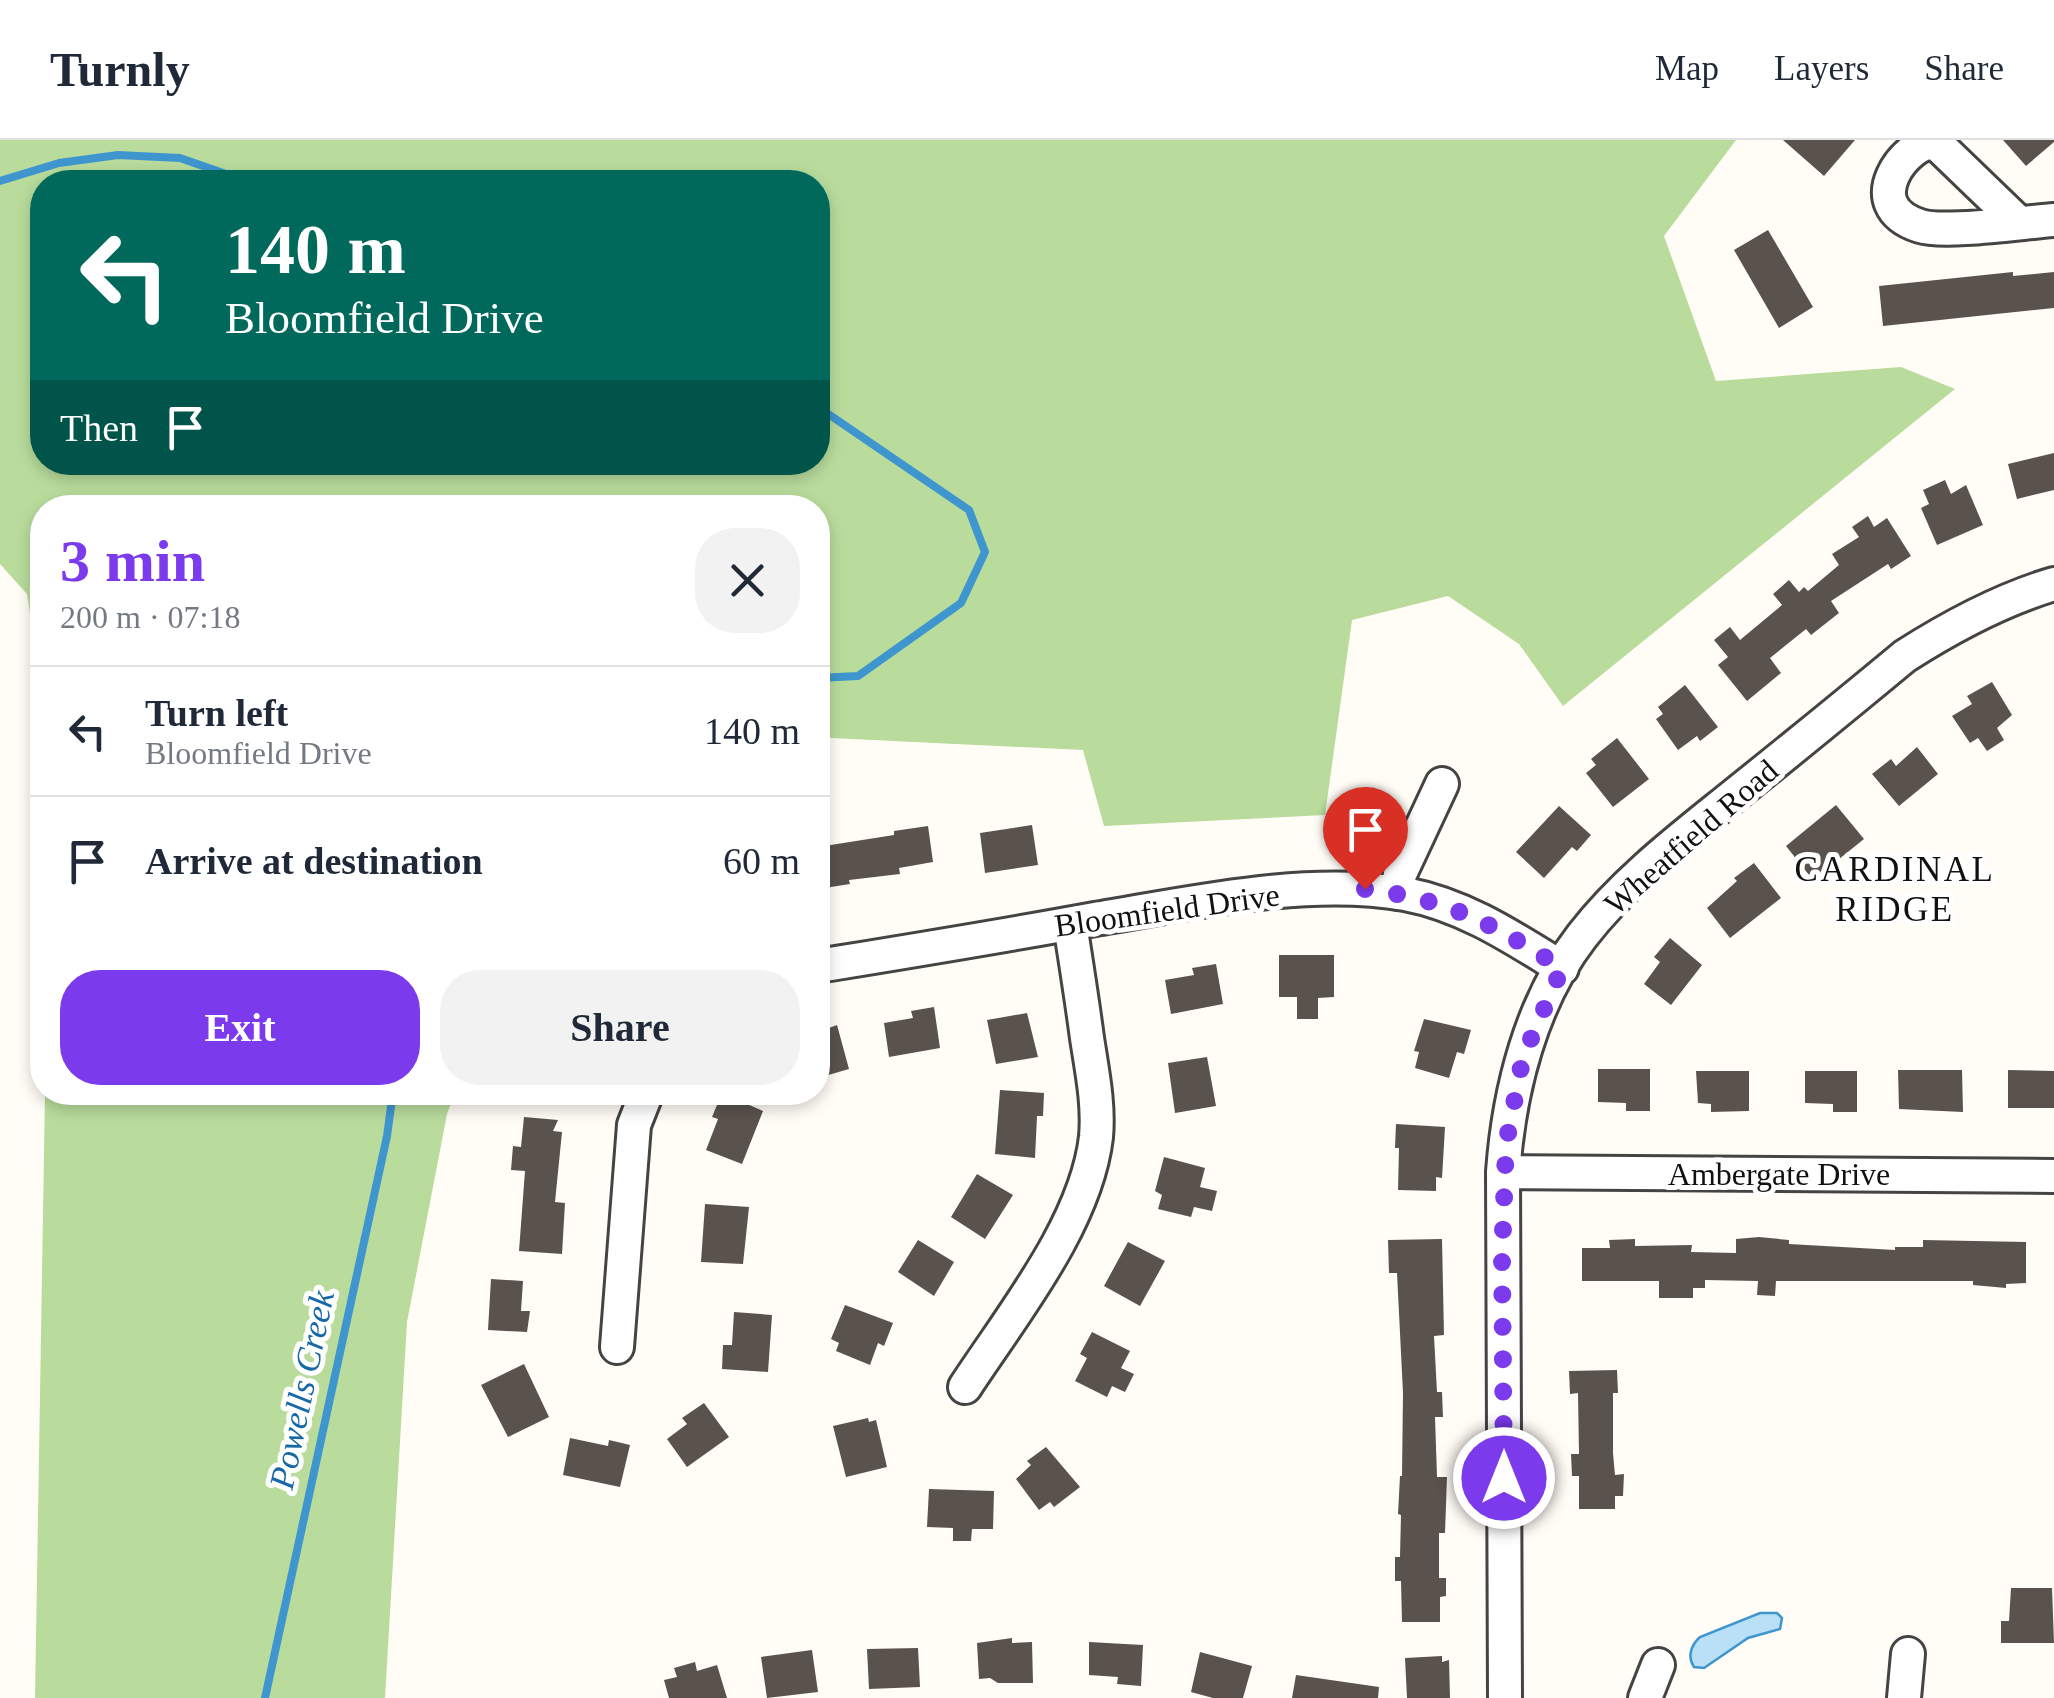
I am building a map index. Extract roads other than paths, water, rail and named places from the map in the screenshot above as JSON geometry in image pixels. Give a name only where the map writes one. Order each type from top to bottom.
[{"type":"street","points":[[2019,223],[2054,220]]},
{"type":"street","name":"Wheatfield Road","points":[[1505,1698],[1504,1172],[1510,1107],[1523,1057],[1562,968],[1582,936],[1664,852],[1905,656],[2000,603],[2054,584]]},
{"type":"street","points":[[1397,893],[1400,874],[1442,784]]},
{"type":"street","name":"Bloomfield Drive","points":[[830,964],[1200,901],[1282,892],[1365,889],[1448,905],[1487,922],[1562,968]]},
{"type":"street","points":[[965,1387],[1060,1240],[1089,1173],[1097,1101],[1070,924]]},
{"type":"street","points":[[616,1347],[634,1124],[642,1105]]},
{"type":"street","name":"Ambergate Drive","points":[[1504,1172],[2054,1176]]},
{"type":"street","points":[[1904,1698],[1908,1654]]},
{"type":"water","points":[[1760,1613],[1777,1613],[1782,1618],[1780,1629],[1748,1638],[1704,1668],[1694,1667],[1691,1651],[1700,1637]]},
{"type":"waterway","name":"Powells Creek","points":[[36,170],[118,155],[180,158],[214,170]]},
{"type":"waterway","name":"Powells Creek","points":[[0,181],[30,172]]},
{"type":"waterway","name":"Powells Creek","points":[[830,415],[969,510],[985,552],[961,603],[858,676],[830,677]]},
{"type":"waterway","name":"Powells Creek","points":[[265,1698],[391,1105]]},
{"type":"district","name":"CARDINAL RIDGE","points":[[1895,889]]}]
